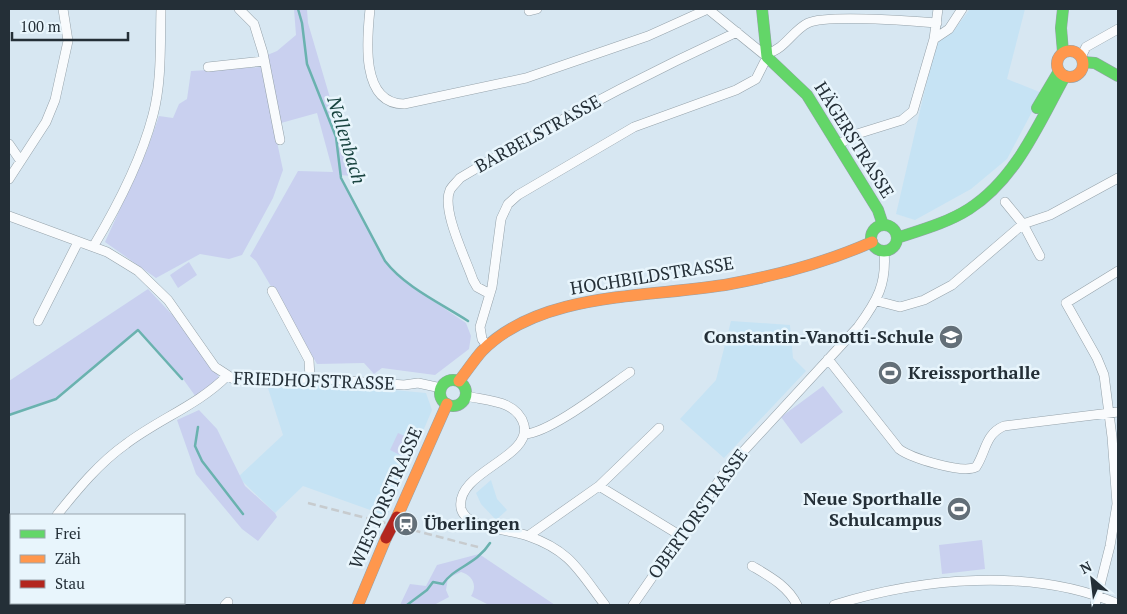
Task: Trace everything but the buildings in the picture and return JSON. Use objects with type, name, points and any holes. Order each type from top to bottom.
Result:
[{"type":"street","points":[[9,180],[46,122],[60,83],[68,41],[63,9]]},
{"type":"street","points":[[93,247],[122,194],[153,115],[158,76],[161,9]]},
{"type":"street","points":[[239,9],[254,24],[264,61],[280,140]]},
{"type":"street","points":[[370,9],[368,34],[371,75],[380,94],[394,104],[444,97],[526,78],[648,36],[708,9],[768,55]]},
{"type":"street","points":[[762,9],[768,55]]},
{"type":"street","points":[[839,144],[857,134],[908,116],[915,104],[934,39],[938,9]]},
{"type":"street","points":[[934,39],[949,30],[962,9]]},
{"type":"street","points":[[1063,9],[1061,28],[1075,56],[1095,63],[1118,76]]},
{"type":"street","points":[[1062,74],[1071,77],[1079,73],[1068,36],[1068,9]]},
{"type":"street","points":[[487,346],[482,339],[480,327],[490,294],[501,219],[508,204],[518,195],[634,127],[736,90],[756,79],[768,55],[809,23],[828,20],[937,23]]},
{"type":"street","points":[[1062,74],[1057,61],[1075,56],[1086,47],[1118,29]]},
{"type":"street","name":"BARBELSTRASSE","points":[[490,294],[477,287],[473,280],[450,214],[448,202],[450,189],[460,178],[578,110],[653,71],[737,32]]},
{"type":"street","name":"HÄGERSTRASSE","points":[[768,55],[807,95],[878,210],[883,225]]},
{"type":"street","points":[[208,67],[264,61]]},
{"type":"street","points":[[896,234],[938,218],[986,187],[1011,158],[1062,74]]},
{"type":"street","points":[[9,144],[20,160]]},
{"type":"street","points":[[877,301],[900,307],[924,300],[952,285],[1023,224],[1050,215],[1118,178]]},
{"type":"street","points":[[1005,202],[1023,224],[1040,256]]},
{"type":"street","points":[[9,216],[93,247],[125,262],[152,283],[184,321],[201,350],[215,367],[227,376]]},
{"type":"street","points":[[883,225],[896,234],[894,246],[884,251],[877,248],[872,242],[873,231],[883,225]]},
{"type":"street","points":[[38,321],[78,242]]},
{"type":"street","name":"HOCHBILDSTRASSE","points":[[459,381],[487,346],[509,330],[557,309],[596,300],[730,284],[827,258],[872,242]]},
{"type":"street","name":"OBERTORSTRASSE","points":[[633,605],[737,456],[858,327],[877,301],[883,282],[884,251]]},
{"type":"street","points":[[1095,605],[1110,546],[1117,504],[1114,413],[1104,375],[1097,358],[1066,303],[1118,271]]},
{"type":"street","points":[[272,291],[309,360],[310,378]]},
{"type":"street","points":[[828,359],[899,449],[906,454],[965,470],[976,467],[988,439],[1004,426],[1114,413]]},
{"type":"street","points":[[525,434],[534,434],[630,372]]},
{"type":"street","name":"FRIEDHOFSTRASSE","points":[[58,514],[91,475],[126,444],[210,393],[227,376],[236,380],[259,381],[310,378],[404,385],[418,383],[441,388]]},
{"type":"street","points":[[449,380],[459,381],[465,387],[466,396],[458,405],[447,404],[441,398],[441,388],[449,380]]},
{"type":"street","points":[[466,396],[507,405],[517,413],[523,423],[525,434],[519,446],[477,477],[461,498],[461,506],[465,516],[478,524],[528,536],[556,547],[567,556],[605,605]]},
{"type":"street","name":"WIESTORSTRASSE","points":[[358,605],[386,538],[447,404]]},
{"type":"street","points":[[528,536],[599,486],[659,428]]},
{"type":"street","points":[[599,486],[681,536]]},
{"type":"street","points":[[752,566],[778,582],[794,598],[797,605]]},
{"type":"street","points":[[834,605],[914,586],[972,580],[1056,586],[1096,595],[1118,604]]},
{"type":"shaded area","points":[[294,9],[307,9],[308,23],[353,176],[339,175],[385,261],[405,282],[466,323],[471,336],[469,349],[435,375],[382,368],[374,374],[364,363],[317,364],[256,261],[250,256],[298,171],[333,172],[317,113],[281,123],[265,56],[277,51],[296,35]]},
{"type":"shaded area","points":[[970,9],[1025,9],[1007,79],[1042,93],[1007,159],[971,189],[915,220],[896,214],[936,42],[951,34]]},
{"type":"shaded area","points":[[261,67],[283,170],[273,198],[242,255],[229,259],[200,254],[156,278],[105,242],[147,150],[159,116],[173,118],[179,104],[187,99],[191,71]]},
{"type":"shaded area","points":[[189,262],[197,275],[178,288],[170,275]]},
{"type":"shaded area","points":[[148,289],[179,322],[219,377],[209,389],[196,397],[183,379],[138,329],[55,398],[9,414],[9,381]]},
{"type":"shaded area","points":[[731,321],[790,325],[793,358],[806,371],[724,458],[680,419],[716,380]]},
{"type":"shaded area","points":[[319,383],[426,393],[432,410],[387,516],[303,486],[275,513],[238,477],[283,435],[267,385]]},
{"type":"shaded area","points":[[823,386],[843,412],[801,444],[781,417]]},
{"type":"shaded area","points":[[199,410],[217,429],[245,486],[277,517],[258,541],[242,529],[196,474],[177,420]]},
{"type":"shaded area","points":[[398,433],[416,441],[408,459],[390,450]]},
{"type":"shaded area","points":[[491,480],[497,499],[507,510],[496,520],[481,504],[476,493]]},
{"type":"shaded area","points":[[982,540],[985,569],[942,574],[939,545]]},
{"type":"shaded area","points":[[479,554],[555,605],[489,605],[471,596],[474,588],[473,581],[468,575],[461,572],[448,578],[446,590],[449,597],[434,605],[400,605],[410,584],[426,586],[437,565]]},
{"type":"waterway","name":"Nellenbach","points":[[298,9],[302,23],[307,64],[336,137],[341,178],[385,261],[402,279],[413,287],[468,321]]},
{"type":"waterway","points":[[9,415],[56,399],[138,330],[182,379]]},
{"type":"waterway","points":[[198,427],[195,446],[202,461],[243,514]]},
{"type":"waterway","name":"Nellenbach","points":[[407,605],[427,590],[433,582],[443,584],[448,578],[478,556],[490,543]]},
{"type":"railway","points":[[308,503],[478,547]]},
{"type":"traffic: fast","points":[[762,9],[767,57],[807,95],[878,210],[883,225]]},
{"type":"traffic: fast","points":[[1063,9],[1061,28],[1063,52]]},
{"type":"traffic: fast","points":[[1083,62],[1095,63],[1118,76]]},
{"type":"traffic: fast","points":[[1037,108],[1059,71]]},
{"type":"traffic: fast","points":[[897,238],[952,218],[986,197],[1025,149],[1065,76]]},
{"type":"traffic: fast","points":[[884,225],[893,229],[897,238],[893,247],[884,251],[875,247],[871,238],[875,229],[884,225]]},
{"type":"traffic: fast","points":[[453,380],[462,384],[466,393],[462,402],[453,406],[444,402],[440,393],[444,384],[453,380]]},
{"type":"traffic: slow","points":[[1070,51],[1079,55],[1083,64],[1079,73],[1070,77],[1061,73],[1057,64],[1061,55],[1070,51]]},
{"type":"traffic: slow","points":[[459,381],[482,351],[507,331],[535,317],[567,307],[600,300],[730,284],[767,276],[820,262],[872,242]]},
{"type":"traffic: slow","points":[[397,517],[447,404]]},
{"type":"traffic: slow","points":[[358,605],[386,538]]},
{"type":"traffic: jam","points":[[386,538],[397,517]]},
{"type":"place","name":"Constantin-Vanotti-Schule","points":[[951,337]]},
{"type":"place","name":"Kreissporthalle","points":[[890,373]]},
{"type":"place","name":"Neue Sporthalle Schulcampus","points":[[959,509]]},
{"type":"place","name":"Überlingen","points":[[406,524]]}]
